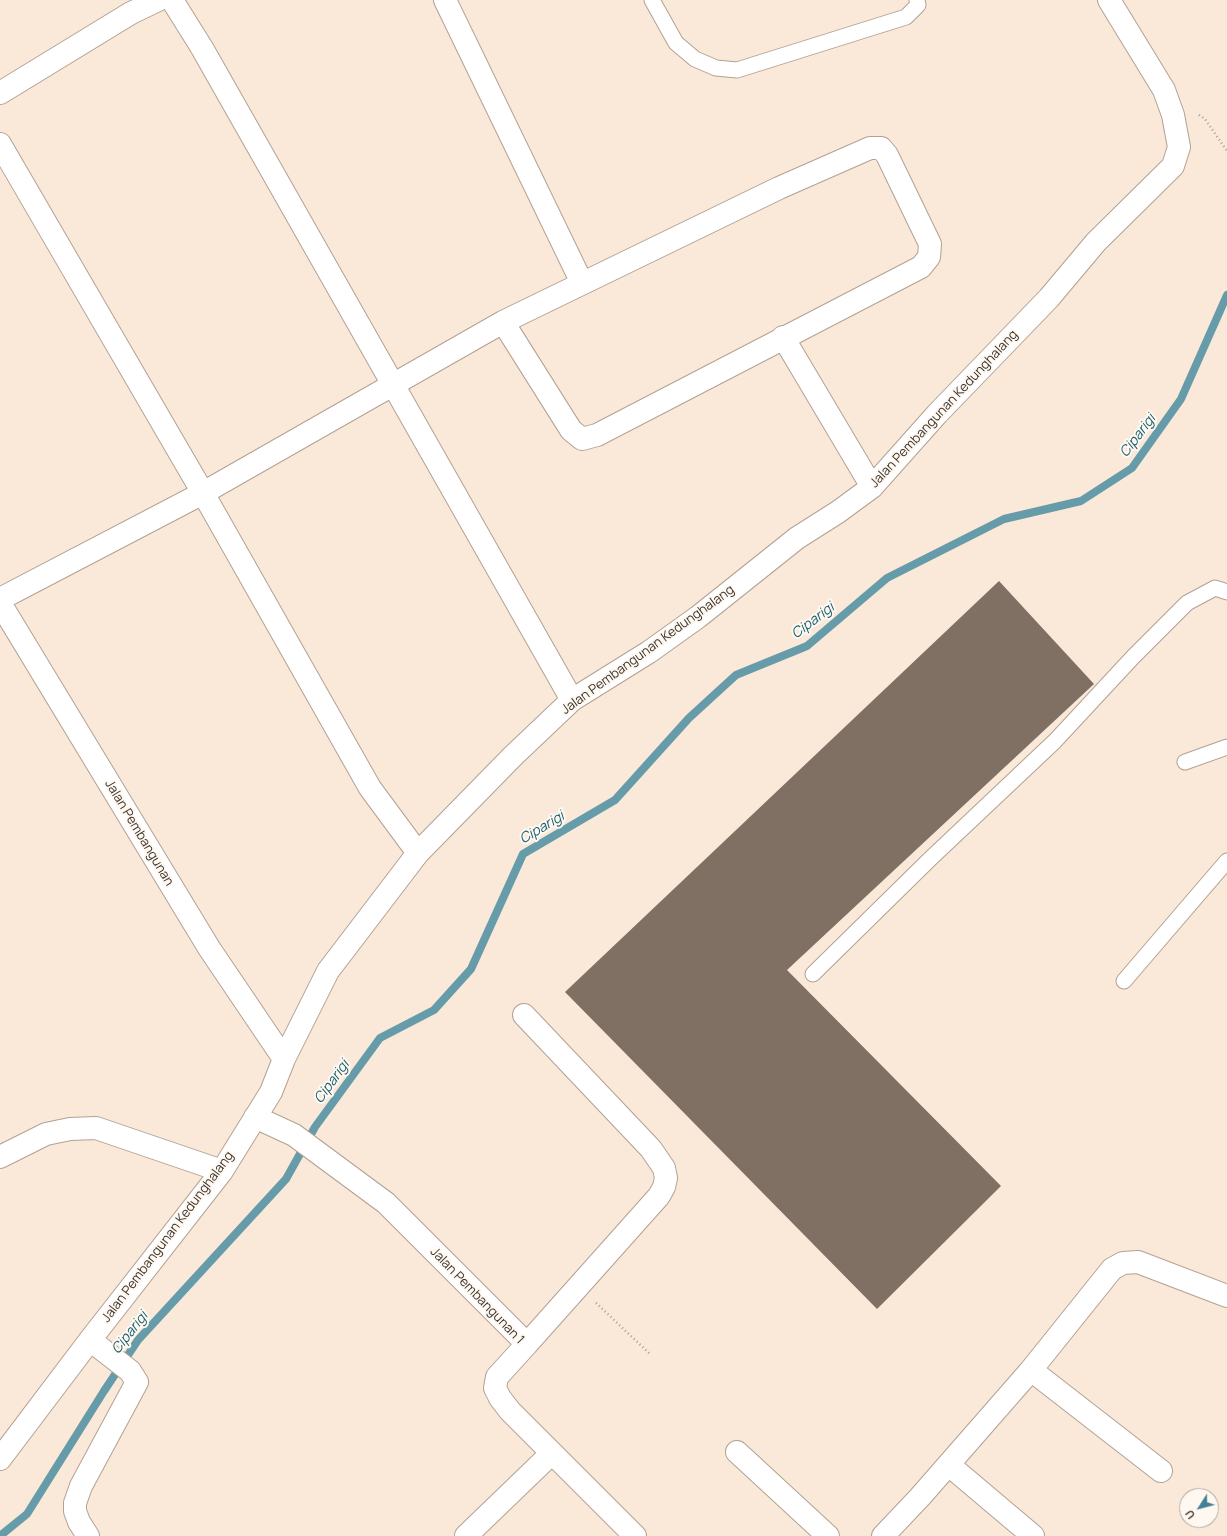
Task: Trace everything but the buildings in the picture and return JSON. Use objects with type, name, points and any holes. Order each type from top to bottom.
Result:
[{"type":"street","points":[[0,92],[131,13],[158,0]]},
{"type":"street","points":[[172,0],[202,48],[572,700]]},
{"type":"street","points":[[445,0],[582,283]]},
{"type":"street","name":"Jalan Pembangunan Kedunghalang","points":[[0,1459],[95,1344],[222,1171],[271,1092],[284,1059],[328,971],[418,853],[513,756],[572,700],[649,652],[698,617],[797,538],[838,512],[872,487],[937,414],[1048,298],[1096,242],[1173,166],[1179,147],[1173,115],[1164,90],[1109,0]]},
{"type":"street","points":[[0,144],[203,493],[370,788],[418,853]]},
{"type":"street","points":[[0,599],[203,493],[503,322],[779,188],[870,148],[881,148],[887,155],[930,244],[929,257],[921,267],[783,337],[597,435],[582,439],[571,430],[503,322]]},
{"type":"street","points":[[783,337],[872,487]]},
{"type":"street","name":"Jalan Pembangunan","points":[[0,603],[209,948],[284,1059]]},
{"type":"street","points":[[524,1015],[651,1149],[664,1168],[666,1178],[664,1187],[659,1196],[527,1344]]},
{"type":"street","name":"Jalan Pembangunan 1","points":[[256,1118],[294,1135],[386,1203],[527,1344],[497,1377],[495,1388],[510,1411],[635,1536]]},
{"type":"street","points":[[0,1157],[46,1134],[70,1129],[96,1128],[222,1171]]},
{"type":"street","points":[[883,1536],[949,1465],[1030,1370],[1112,1269],[1123,1263],[1138,1262],[1227,1296]]},
{"type":"street","points":[[88,1536],[79,1522],[75,1511],[75,1503],[80,1486],[137,1382],[130,1371],[95,1344]]},
{"type":"street","points":[[1030,1370],[1161,1471]]},
{"type":"street","points":[[737,1452],[828,1536]]},
{"type":"street","points":[[466,1536],[552,1453]]},
{"type":"street","points":[[949,1465],[1033,1536]]},
{"type":"lane","points":[[652,0],[676,43],[695,59],[716,68],[738,70],[906,16],[918,5],[917,0]]},
{"type":"lane","points":[[813,974],[930,859],[1056,741],[1133,657],[1187,603],[1215,588],[1227,592]]},
{"type":"lane","points":[[1185,762],[1227,747]]},
{"type":"lane","points":[[1124,981],[1227,861]]},
{"type":"path","points":[[578,1286],[650,1355]]},
{"type":"waterway","name":"Ciparigi","points":[[0,1536],[27,1514],[104,1391],[138,1340],[286,1179],[315,1127],[380,1038],[434,1010],[471,969],[523,854],[615,800],[689,718],[736,675],[807,646],[887,578],[1004,519],[1081,501],[1132,468],[1181,399],[1227,295]]}]
